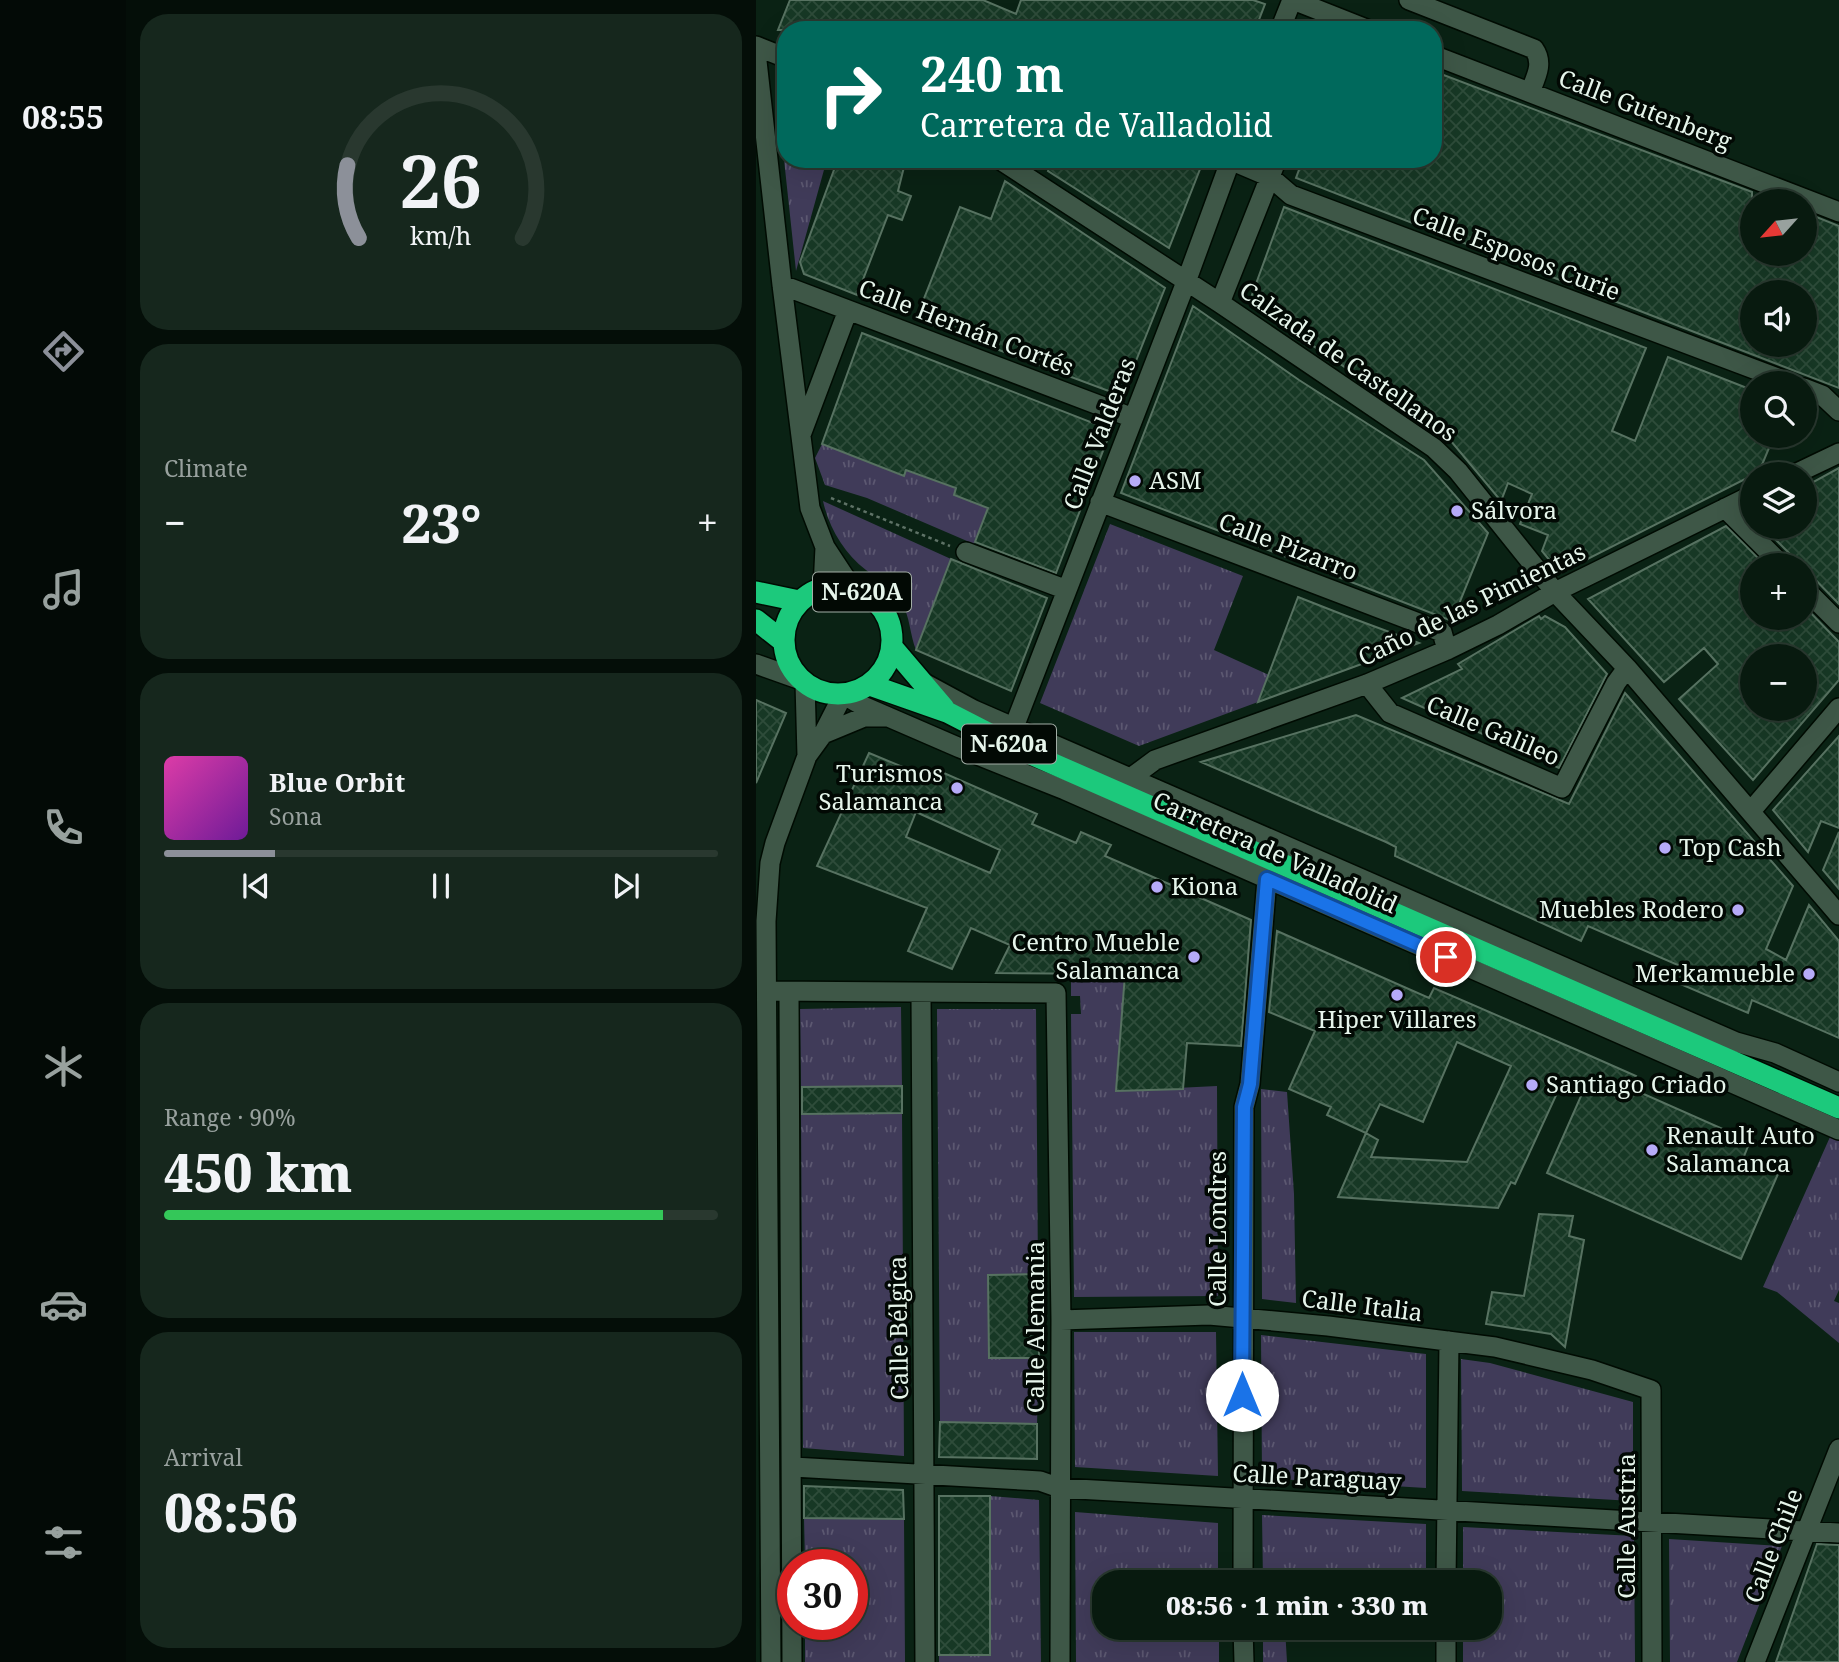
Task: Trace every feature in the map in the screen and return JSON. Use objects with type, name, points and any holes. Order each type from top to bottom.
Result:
[{"type":"highway","name":"N-620A","points":[[784,642],[786,622],[799,601],[823,588],[837,586],[867,594],[879,604],[888,617],[892,648]]},
{"type":"highway","name":"N-620A","points":[[756,592],[799,601]]},
{"type":"highway","points":[[756,620],[784,642],[789,662],[803,681],[822,691],[843,695],[870,685],[889,662],[892,648]]},
{"type":"highway","name":"Carretera de Valladolid","points":[[892,648],[947,712]]},
{"type":"highway","name":"Carretera de Valladolid","points":[[870,685],[947,712],[1017,748],[1839,1108]]},
{"type":"street","points":[[1284,21],[1292,0],[1345,21]]},
{"type":"street","points":[[1409,0],[1534,49],[1539,56],[1539,68],[1530,92]]},
{"type":"street","points":[[756,46],[777,54]]},
{"type":"street","points":[[756,52],[810,508],[825,547],[852,588]]},
{"type":"street","name":"Calle Gutenberg","points":[[1442,58],[1839,212]]},
{"type":"street","name":"Calzada de Castellanos","points":[[1013,168],[1220,303],[1434,448],[1458,471],[1555,592],[1627,668],[1839,915]]},
{"type":"street","name":"Calle Valderas","points":[[1014,727],[1186,282],[1227,168]]},
{"type":"street","points":[[1220,303],[1274,168]]},
{"type":"street","name":"Calle Esposos Curie","points":[[1274,168],[1292,195],[1759,371]]},
{"type":"street","name":"Calle Hernán Cortés","points":[[782,285],[1133,418]]},
{"type":"street","points":[[800,439],[848,310]]},
{"type":"street","points":[[1817,393],[1839,411]]},
{"type":"street","points":[[1817,464],[1839,453]]},
{"type":"street","name":"Caño de las Pimientas","points":[[1132,777],[1155,760],[1367,684],[1447,650],[1498,625],[1555,592],[1740,501]]},
{"type":"street","name":"Calle Pizarro","points":[[1100,502],[1442,632],[1447,650]]},
{"type":"street","points":[[1725,508],[1770,553]]},
{"type":"street","points":[[823,588],[825,547]]},
{"type":"street","points":[[966,552],[1067,590]]},
{"type":"street","points":[[1817,601],[1839,622]]},
{"type":"street","points":[[756,664],[803,681],[807,756]]},
{"type":"street","name":"Calle Galileo","points":[[1367,684],[1390,713],[1562,788],[1616,682],[1627,668]]},
{"type":"street","name":"Carretera de Valladolid","points":[[919,680],[962,705],[1736,1042],[1775,1053],[1839,1082]]},
{"type":"street","points":[[771,1662],[767,991],[761,920],[770,863],[791,795],[807,756],[823,734],[843,695]]},
{"type":"street","name":"Carretera de Valladolid","points":[[843,695],[1839,1130]]},
{"type":"street","points":[[1751,811],[1839,708]]},
{"type":"street","points":[[823,734],[864,717],[889,717]]},
{"type":"street","name":"Calle Londres","points":[[1243,1570],[1244,1107],[1250,1084],[1267,879]]},
{"type":"street","points":[[767,991],[921,993]]},
{"type":"street","points":[[789,993],[792,1662]]},
{"type":"street","name":"Calle Alemania","points":[[921,993],[1056,993],[1061,1320],[1060,1662]]},
{"type":"street","name":"Calle Bélgica","points":[[921,993],[925,1662]]},
{"type":"street","name":"Calle Italia","points":[[1061,1320],[1209,1315],[1448,1341],[1495,1347],[1592,1370],[1651,1390]]},
{"type":"street","points":[[1447,1570],[1448,1341]]},
{"type":"street","name":"Calle Austria","points":[[1651,1390],[1652,1662]]},
{"type":"street","name":"Calle Chile","points":[[1755,1662],[1839,1449]]},
{"type":"street","name":"Calle Paraguay","points":[[793,1467],[1040,1482],[1060,1488],[1839,1533]]},
{"type":"street","points":[[1244,1640],[1244,1662]]},
{"type":"street","points":[[1446,1640],[1446,1662]]},
{"type":"path","points":[[831,498],[966,552]]},
{"type":"green space","points":[[785,168],[825,168],[796,271]]},
{"type":"green space","points":[[822,444],[903,476],[906,470],[956,488],[954,495],[988,508],[974,544],[867,498],[825,485],[815,458]]},
{"type":"green space","points":[[823,501],[951,559],[916,650],[902,603],[844,548],[833,530]]},
{"type":"green space","points":[[1110,524],[1243,576],[1214,650],[1269,675],[1258,702],[1139,746],[1040,703]]},
{"type":"green space","points":[[1071,973],[1125,974],[1116,1091],[1217,1086],[1218,1296],[1074,1297],[1071,1014],[1081,1014],[1080,996],[1071,996]]},
{"type":"green space","points":[[901,1007],[902,1086],[801,1087],[800,1009]]},
{"type":"green space","points":[[937,1009],[1036,1009],[1038,1274],[989,1275],[1039,1358],[1037,1424],[940,1422]]},
{"type":"green space","points":[[1261,1089],[1287,1092],[1294,1194],[1296,1303],[1262,1299]]},
{"type":"green space","points":[[902,1113],[904,1456],[803,1448],[801,1114]]},
{"type":"green space","points":[[1830,1137],[1839,1141],[1839,1290],[1834,1301],[1839,1303],[1839,1343],[1777,1292],[1763,1287]]},
{"type":"green space","points":[[1074,1332],[1216,1332],[1218,1476],[1075,1467]]},
{"type":"green space","points":[[1261,1335],[1426,1354],[1426,1488],[1262,1478]]},
{"type":"green space","points":[[1461,1359],[1490,1363],[1633,1402],[1633,1501],[1462,1491]]},
{"type":"green space","points":[[990,1496],[1039,1500],[1041,1662],[939,1662],[939,1655],[990,1654]]},
{"type":"green space","points":[[1075,1512],[1218,1523],[1218,1570],[1092,1570],[1092,1640],[1219,1640],[1219,1662],[1076,1662]]},
{"type":"green space","points":[[1262,1515],[1426,1524],[1426,1570],[1263,1570]]},
{"type":"green space","points":[[804,1518],[904,1519],[905,1662],[805,1662],[805,1640],[868,1640],[868,1549],[805,1549]]},
{"type":"green space","points":[[1463,1527],[1634,1536],[1635,1662],[1463,1662],[1463,1640],[1502,1640],[1502,1570],[1463,1570]]},
{"type":"green space","points":[[1669,1539],[1782,1546],[1737,1662],[1670,1662]]},
{"type":"green space","points":[[1263,1640],[1286,1640],[1287,1662],[1263,1662]]},
{"type":"building","points":[[790,0],[983,0],[1016,14],[1021,0],[1253,0],[1265,4],[1258,21],[782,21]]},
{"type":"building","points":[[1442,74],[1744,189],[1740,189],[1740,266],[1817,266],[1817,217],[1839,226],[1839,388],[1817,379],[1817,371],[1795,371],[1759,357],[1817,357],[1817,280],[1740,280],[1740,350],[1296,178],[1300,168],[1442,168]]},
{"type":"building","points":[[835,168],[904,168],[898,191],[911,196],[902,220],[888,215],[857,295],[804,274],[800,262]]},
{"type":"building","points":[[1049,168],[1200,168],[1169,248],[1048,171]]},
{"type":"building","points":[[1005,181],[1165,288],[1122,396],[916,319],[960,207],[991,219]]},
{"type":"building","points":[[1284,207],[1646,348],[1612,431],[1635,441],[1668,357],[1740,385],[1740,448],[1769,448],[1763,462],[1740,462],[1740,482],[1560,573],[1542,551],[1548,535],[1520,524],[1532,494],[1508,483],[1501,501],[1446,435],[1249,303]]},
{"type":"building","points":[[1193,306],[1299,380],[1424,460],[1488,533],[1452,621],[1121,493]]},
{"type":"building","points":[[862,333],[1111,430],[1056,573],[975,542],[988,508],[954,495],[956,488],[906,470],[904,476],[822,444]]},
{"type":"building","points":[[1839,468],[1839,604],[1817,581],[1817,553],[1789,553],[1775,539],[1817,539],[1817,480]]},
{"type":"building","points":[[1726,526],[1753,553],[1740,553],[1740,630],[1817,630],[1817,619],[1839,642],[1839,680],[1817,706],[1817,644],[1740,644],[1740,721],[1804,721],[1753,780],[1679,699],[1718,664],[1704,648],[1664,682],[1588,599]]},
{"type":"building","points":[[951,559],[1047,598],[1011,691],[916,650]]},
{"type":"building","points":[[1298,597],[1349,617],[1419,643],[1258,702]]},
{"type":"building","points":[[1539,616],[1541,619],[1545,616],[1565,627],[1607,674],[1559,768],[1402,698],[1462,669],[1458,664]]},
{"type":"building","points":[[1625,693],[1793,886],[1766,949],[1786,960],[1809,905],[1839,941],[1839,1038],[1752,1000],[1748,1013],[1671,980],[1678,965],[1588,926],[1581,941],[1395,856],[1396,847],[1386,842],[1201,762],[1356,715],[1569,804]]},
{"type":"building","points":[[756,700],[786,713],[756,783]]},
{"type":"building","points":[[1839,736],[1839,828],[1821,821],[1808,852],[1773,810]]},
{"type":"building","points":[[869,753],[939,782],[944,773],[1037,814],[1032,824],[1076,843],[1081,832],[1111,845],[1105,856],[1251,920],[1241,1046],[1187,1043],[1183,1089],[1116,1091],[1125,974],[996,973],[1010,945],[971,928],[952,969],[908,951],[927,908],[817,866]],"holes":[[[916,812],[1000,850],[990,873],[906,837]]]},
{"type":"building","points":[[1839,832],[1839,889],[1823,870]]},
{"type":"building","points":[[1277,931],[1429,998],[1434,988],[1636,1076],[1630,1088],[1750,1141],[1743,1159],[1778,1174],[1741,1259],[1547,1173],[1585,1087],[1564,1078],[1515,1184],[1511,1182],[1498,1208],[1338,1197],[1366,1133],[1327,1115],[1331,1107],[1289,1089],[1315,1031],[1269,1012]],"holes":[[[1457,1042],[1511,1066],[1467,1162],[1371,1157],[1378,1140],[1366,1133],[1380,1104],[1423,1122]]]},
{"type":"building","points":[[902,1086],[902,1113],[802,1114],[802,1087]]},
{"type":"building","points":[[1539,1214],[1573,1216],[1569,1236],[1584,1240],[1565,1347],[1551,1334],[1486,1324],[1492,1292],[1524,1296]]},
{"type":"building","points":[[1038,1274],[1039,1358],[989,1358],[988,1275]]},
{"type":"building","points":[[940,1422],[1037,1424],[1037,1459],[939,1457]]},
{"type":"building","points":[[804,1486],[903,1490],[904,1519],[804,1518]]},
{"type":"building","points":[[939,1496],[990,1496],[990,1655],[939,1655]]},
{"type":"building","points":[[1817,1544],[1839,1545],[1839,1662],[1776,1662]]},
{"type":"place","name":"ASM","points":[[1135,481]]},
{"type":"place","name":"Sálvora","points":[[1457,511]]},
{"type":"place","name":"Turismos Salamanca","points":[[957,788]]},
{"type":"place","name":"Top Cash","points":[[1665,848]]},
{"type":"place","name":"Kiona","points":[[1157,887]]},
{"type":"place","name":"Muebles Rodero","points":[[1738,910]]},
{"type":"place","name":"Centro Mueble Salamanca","points":[[1194,957]]},
{"type":"place","name":"Merkamueble","points":[[1809,974]]},
{"type":"place","name":"Hiper Villares","points":[[1397,995]]},
{"type":"place","name":"Santiago Criado","points":[[1532,1085]]},
{"type":"place","name":"Renault Auto Salamanca","points":[[1652,1150]]},
{"type":"route","points":[[1242,1395],[1244,1107],[1250,1084],[1267,879],[1446,957]]}]
